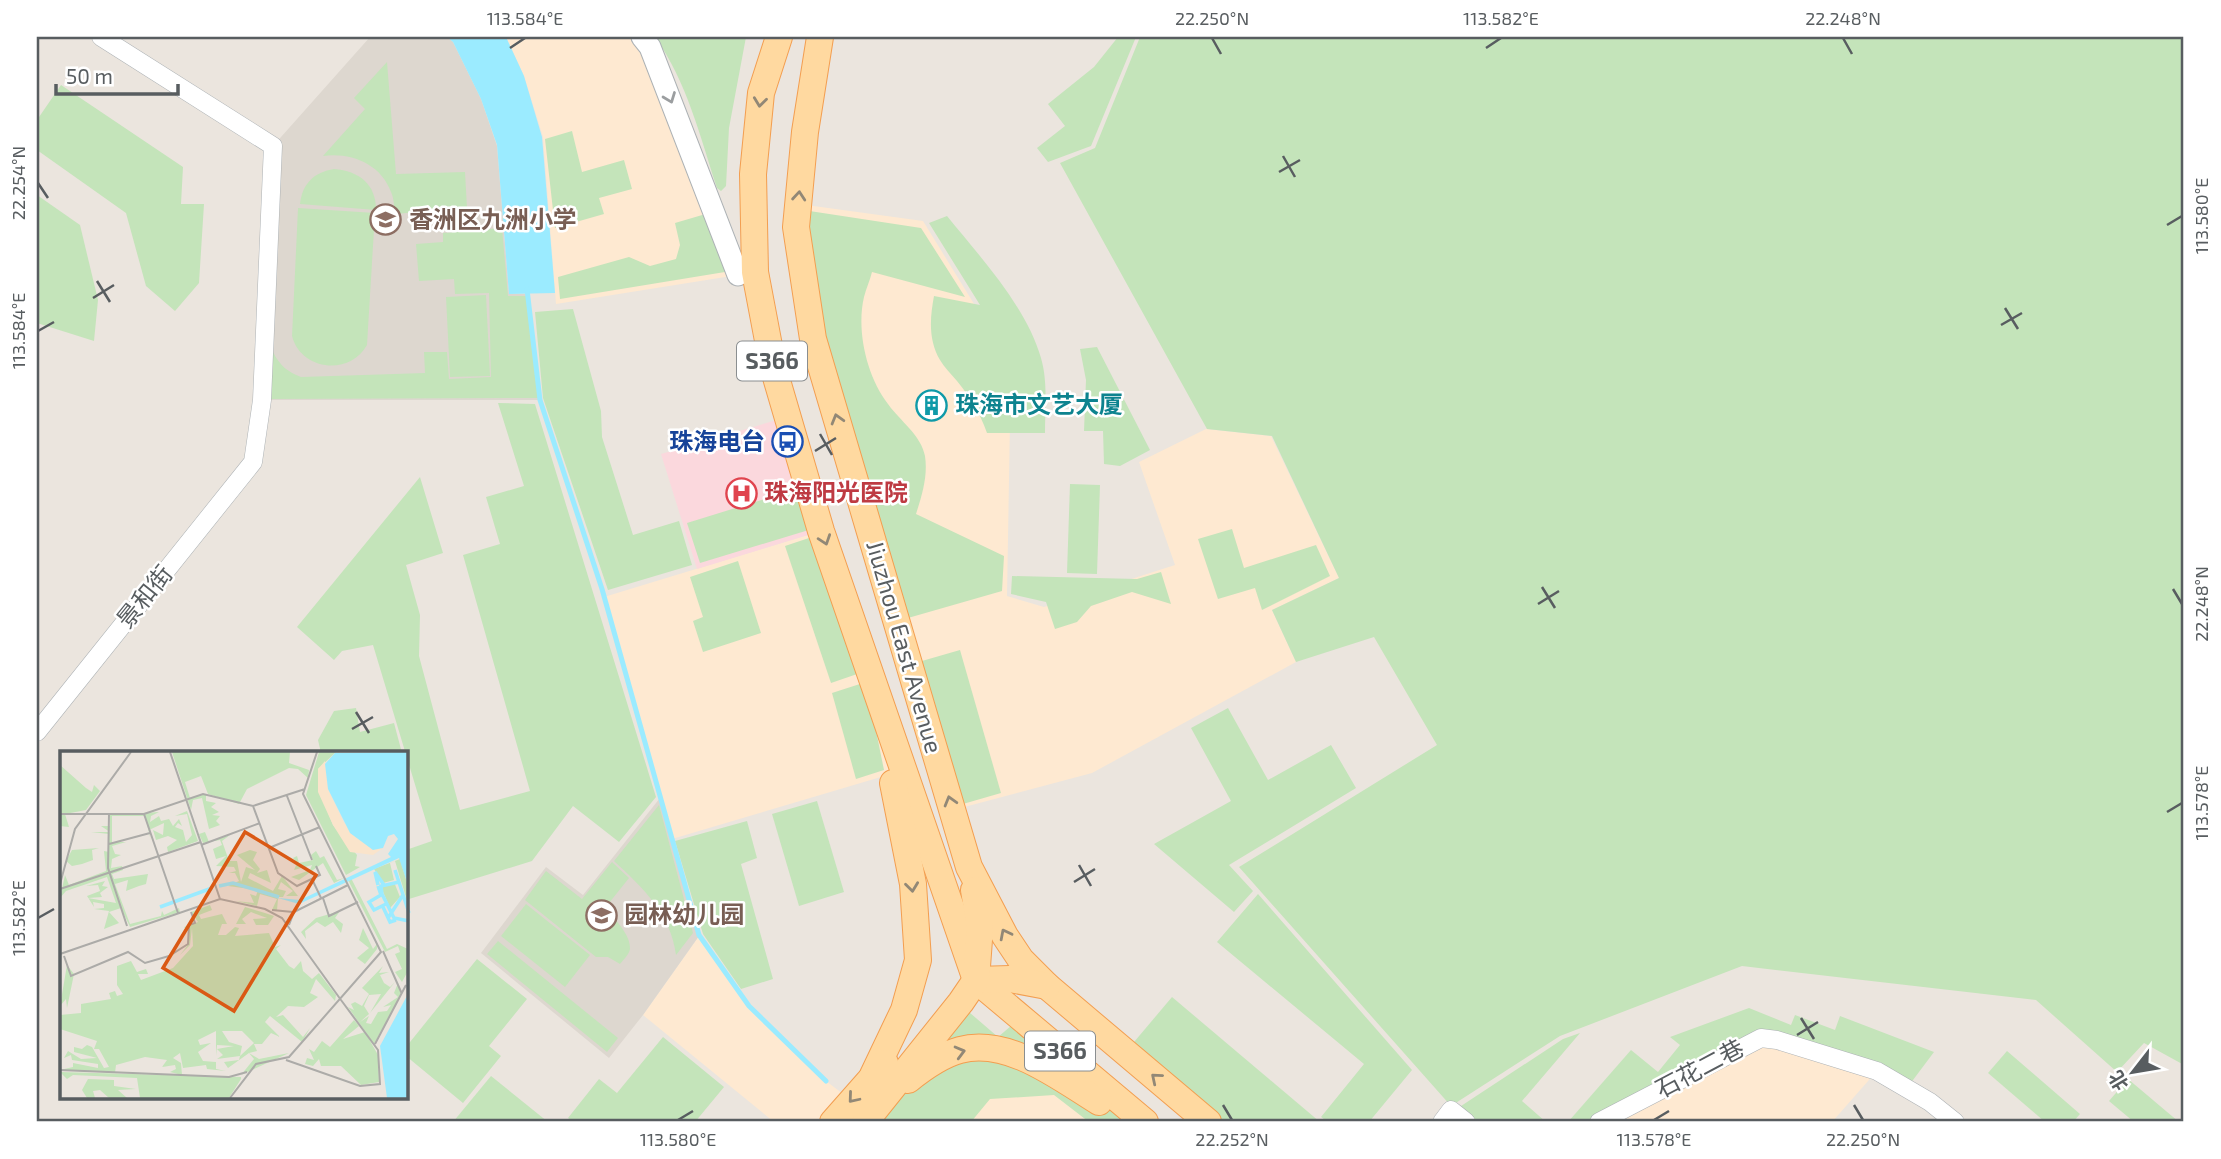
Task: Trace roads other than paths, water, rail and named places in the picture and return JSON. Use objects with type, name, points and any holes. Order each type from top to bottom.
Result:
[{"type":"main road","name":"Jiuzhou East Avenue","points":[[779,37],[761,93],[753,174],[755,272],[777,380],[821,531],[976,980],[1144,1122]]},
{"type":"main road","name":"Jiuzhou East Avenue","points":[[820,37],[805,132],[796,227],[813,339],[969,867],[1005,936],[1021,960],[1047,986],[1208,1122]]},
{"type":"main road","points":[[871,675],[913,884],[918,960],[904,1010],[873,1075]]},
{"type":"main road","points":[[865,1122],[976,980],[980,926],[969,867]]},
{"type":"main road","points":[[833,1122],[873,1075],[954,994],[976,980],[1010,979],[1047,986]]},
{"type":"main road","points":[[882,1101],[927,1065],[960,1049],[994,1047],[1017,1054],[1065,1080],[1130,1122]]},
{"type":"street","name":"景和街","points":[[37,732],[253,462],[262,400],[273,146],[101,37]]},
{"type":"street","points":[[642,37],[650,47],[738,275]]},
{"type":"street","name":"石花二巷","points":[[1599,1122],[1761,1038],[1777,1040],[1877,1072],[1930,1102],[1955,1122]]},
{"type":"street","points":[[1442,1122],[1451,1110],[1466,1122]]},
{"type":"water","points":[[447,37],[506,37],[524,76],[542,137],[555,293],[509,294],[497,145],[481,99],[453,42]]},
{"type":"waterway","points":[[527,289],[540,400],[602,589],[699,935],[749,1006],[826,1081]]},
{"type":"place","name":"香洲区九洲小学","points":[[386,220]]},
{"type":"place","name":"珠海市文艺大厦","points":[[932,405]]},
{"type":"place","name":"珠海电台","points":[[788,442]]},
{"type":"place","name":"珠海阳光医院","points":[[741,493]]},
{"type":"place","name":"园林幼儿园","points":[[601,915]]}]
